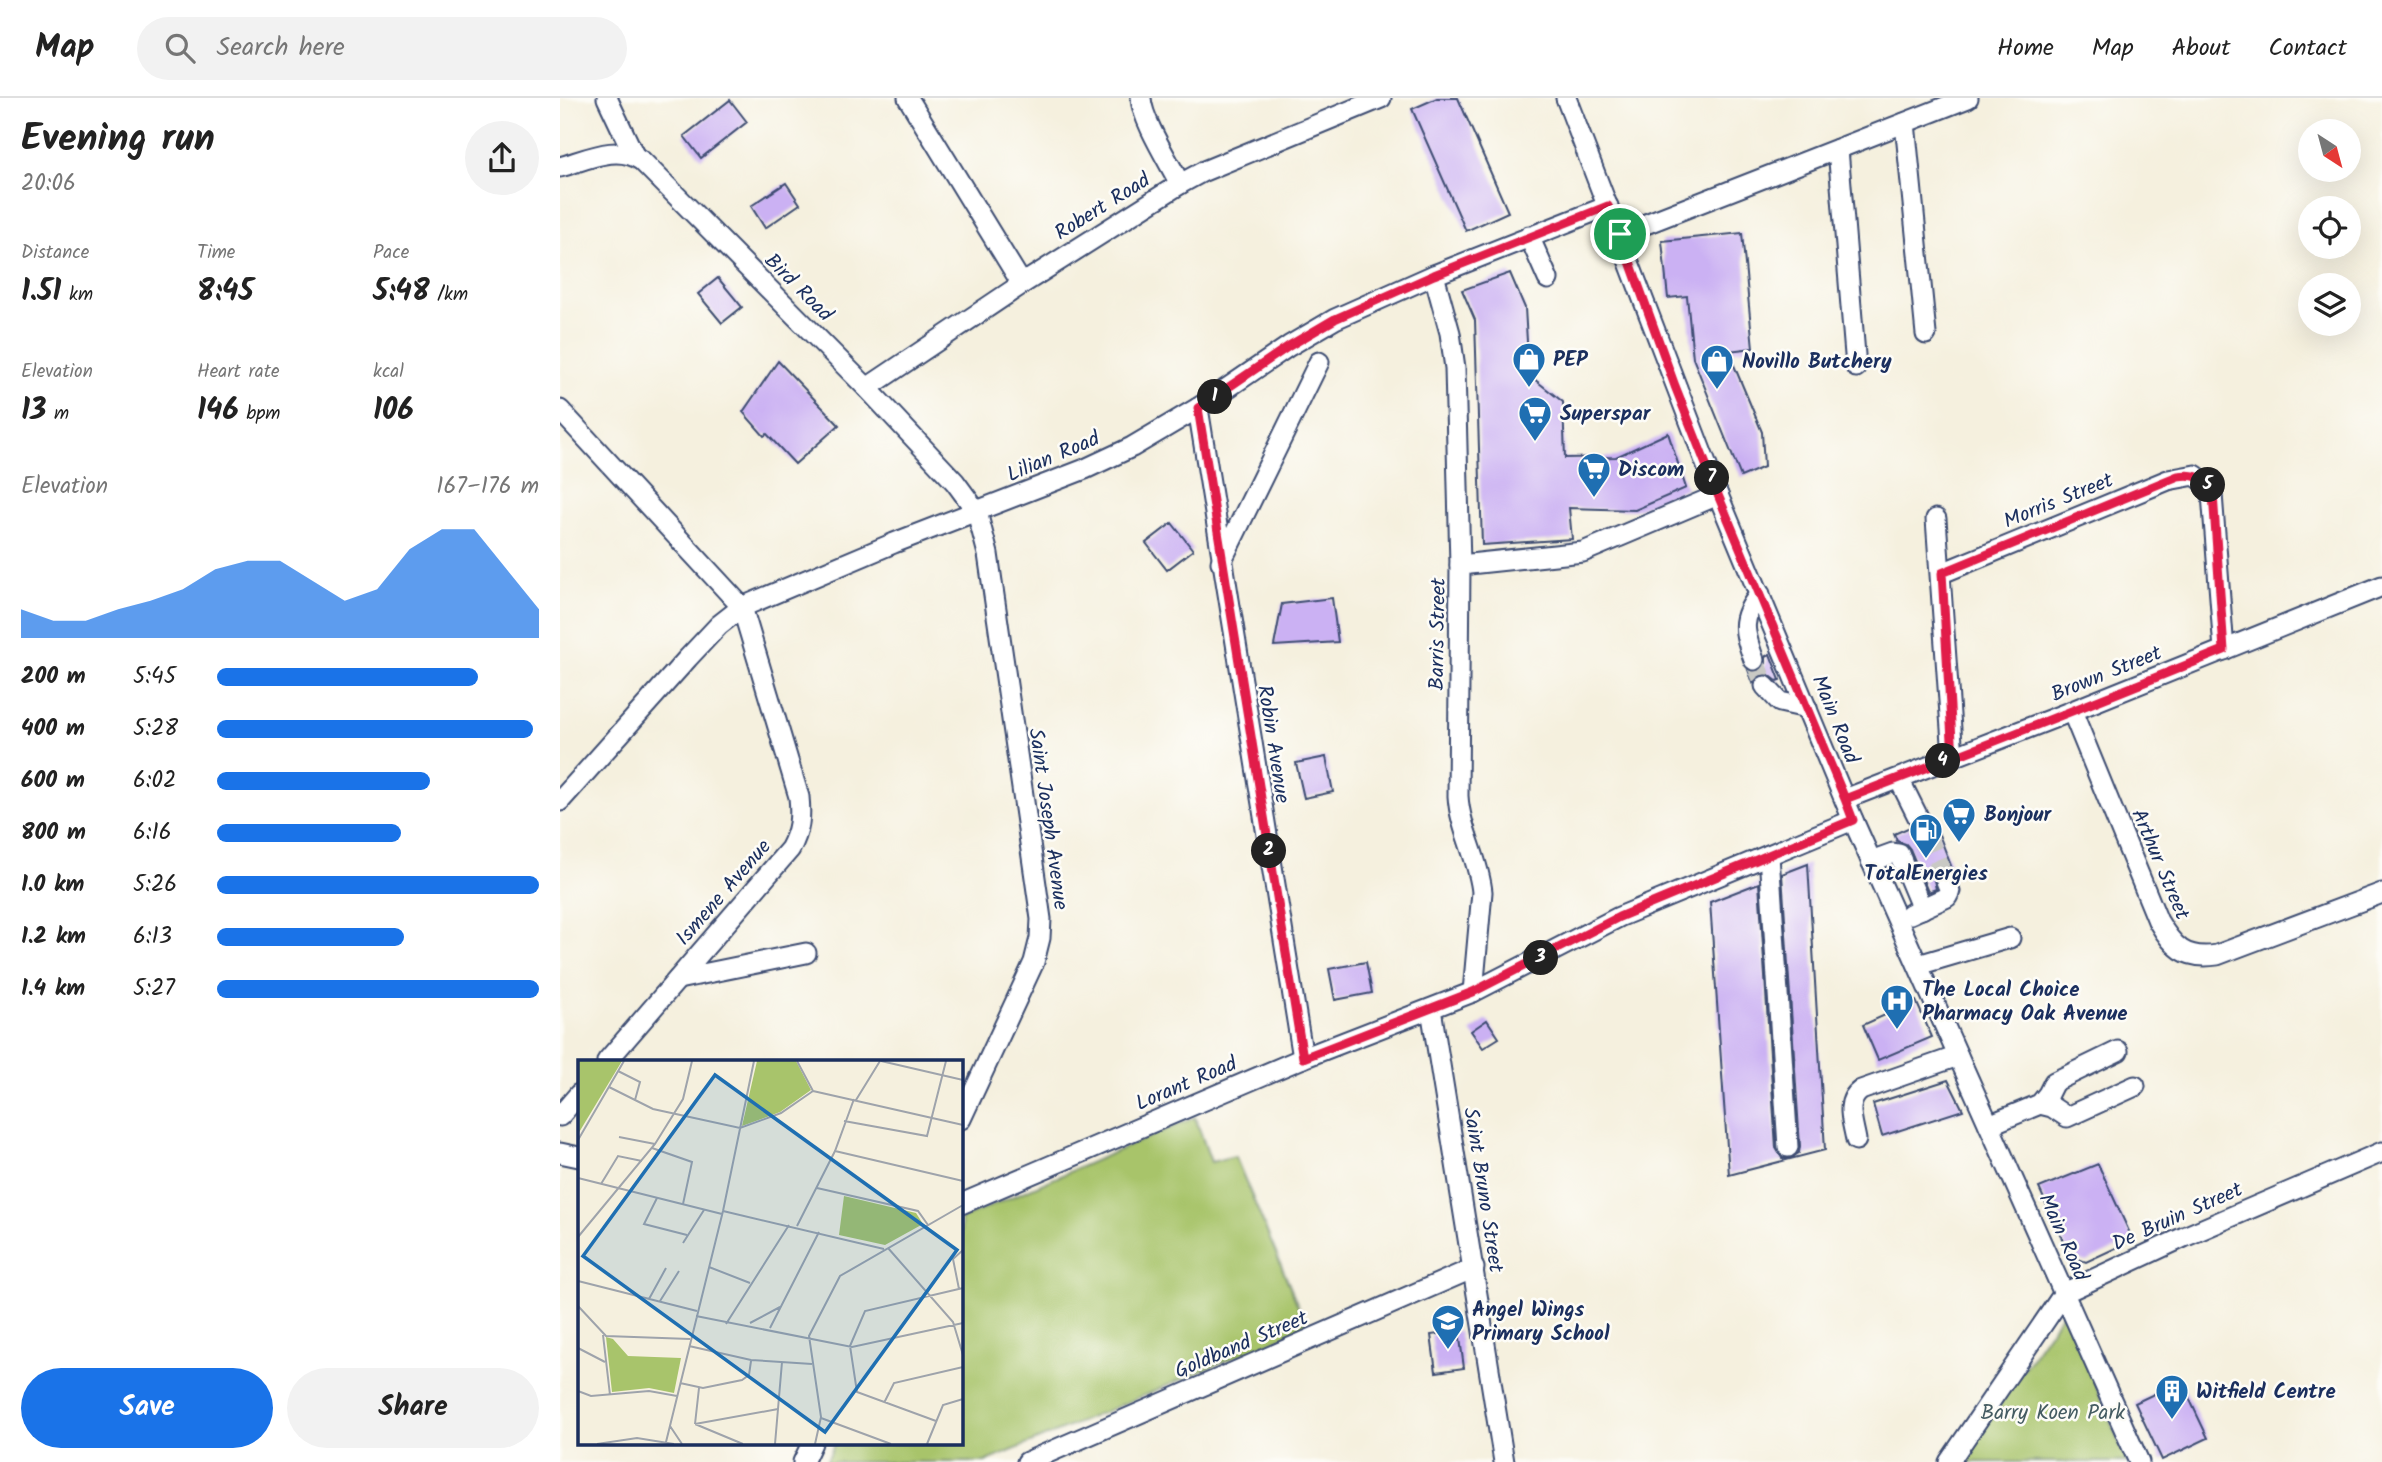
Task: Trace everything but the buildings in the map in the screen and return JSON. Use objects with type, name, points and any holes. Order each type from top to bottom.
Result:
[{"type":"street","points":[[607,98],[634,155]]},
{"type":"street","points":[[908,98],[1022,284]]},
{"type":"street","points":[[1140,98],[1145,114],[1180,184]]},
{"type":"street","name":"Robert Road","points":[[867,388],[1022,284],[1180,184],[1204,171],[1381,98]]},
{"type":"street","name":"Main Road","points":[[1566,98],[1718,495],[1853,820],[2140,1462]]},
{"type":"street","points":[[1620,234],[1968,98]]},
{"type":"street","points":[[1905,123],[1926,334]]},
{"type":"street","points":[[1838,149],[1856,366]]},
{"type":"street","points":[[560,167],[617,152],[634,155]]},
{"type":"street","name":"Bird Road","points":[[634,155],[867,388],[954,482],[977,512]]},
{"type":"street","name":"Lilian Road","points":[[560,802],[688,658],[719,625],[742,607],[1132,447],[1198,408],[1316,329],[1434,275],[1608,206]]},
{"type":"street","points":[[1529,236],[1548,279]]},
{"type":"street","name":"Barris Street","points":[[1434,275],[1450,333],[1454,359],[1460,565],[1458,808],[1481,879],[1482,892],[1473,992]]},
{"type":"street","points":[[1222,562],[1318,362]]},
{"type":"street","name":"Robin Avenue","points":[[1198,408],[1303,1058]]},
{"type":"street","points":[[560,410],[742,607]]},
{"type":"street","name":"Morris Street","points":[[1942,573],[2168,480],[2195,475],[2202,479],[2213,494],[2224,650]]},
{"type":"street","points":[[1460,565],[1583,552],[1718,495]]},
{"type":"street","name":"Saint Joseph Avenue","points":[[962,1117],[1034,962],[1041,919],[988,554],[977,512]]},
{"type":"street","points":[[1936,519],[1942,573],[1953,757]]},
{"type":"street","name":"Brown Street","points":[[1845,799],[2382,586]]},
{"type":"street","points":[[1754,660],[1744,623],[1746,612],[1760,594]]},
{"type":"street","name":"Ismene Avenue","points":[[608,1060],[790,849],[798,835],[801,817],[799,797],[742,607]]},
{"type":"street","points":[[1765,686],[1780,702],[1807,708]]},
{"type":"street","name":"Arthur Street","points":[[2071,711],[2158,921],[2179,950],[2204,957],[2217,955],[2382,893]]},
{"type":"street","points":[[1899,779],[1926,834]]},
{"type":"street","points":[[1431,1009],[1473,992],[1619,917],[1853,820]]},
{"type":"street","points":[[1871,861],[1893,853],[1899,854],[1922,909]]},
{"type":"street","points":[[1769,855],[1788,1147]]},
{"type":"street","points":[[1897,919],[1949,895],[1946,881]]},
{"type":"street","points":[[1918,965],[2010,938]]},
{"type":"street","points":[[678,979],[806,953]]},
{"type":"street","name":"Lorant Road","points":[[962,1204],[1303,1058],[1431,1009]]},
{"type":"street","name":"Saint Bruno Street","points":[[1431,1009],[1503,1462]]},
{"type":"street","points":[[1989,1125],[2040,1104],[2054,1082],[2118,1051]]},
{"type":"street","points":[[1856,1140],[1850,1105],[1855,1094],[1958,1056]]},
{"type":"street","points":[[2040,1104],[2052,1107],[2067,1117],[2135,1086]]},
{"type":"street","points":[[560,1116],[578,1095]]},
{"type":"street","name":"De Bruin Street","points":[[2064,1293],[2184,1237],[2382,1152]]},
{"type":"street","points":[[560,1153],[578,1157]]},
{"type":"street","name":"Goldband Street","points":[[1027,1462],[1474,1268]]},
{"type":"street","points":[[1949,1462],[2064,1293]]},
{"type":"street","points":[[803,1462],[812,1444]]},
{"type":"green space","points":[[1195,1117],[1211,1162],[1235,1156],[1307,1327],[985,1462],[826,1462],[835,1444],[962,1444],[962,1219]]},
{"type":"green space","name":"Barry Koen Park","points":[[2065,1309],[2127,1462],[1959,1462]]},
{"type":"tunnel","points":[[1754,660],[1765,686]]},
{"type":"tunnel","points":[[1926,833],[1946,881]]},
{"type":"place","name":"PEP","points":[[1529,389]]},
{"type":"place","name":"Novillo Butchery","points":[[1717,391]]},
{"type":"place","name":"Superspar","points":[[1535,443]]},
{"type":"place","name":"Discom","points":[[1594,499]]},
{"type":"place","name":"Bonjour","points":[[1959,844]]},
{"type":"place","name":"TotalEnergies","points":[[1926,860]]},
{"type":"place","name":"The Local Choice Pharmacy Oak Avenue","points":[[1897,1031]]},
{"type":"place","name":"Angel Wings Primary School","points":[[1448,1351]]},
{"type":"place","name":"Witfield Centre","points":[[2172,1421]]},
{"type":"route","points":[[1620,234],[1608,206],[1434,275],[1316,329],[1198,408],[1303,1058],[1473,992],[1619,917],[1853,820],[1845,799],[1899,779],[2224,650],[2213,494],[2208,485],[2195,475],[2178,476],[1942,573],[1953,757],[1845,799],[1718,495],[1620,234]]}]
